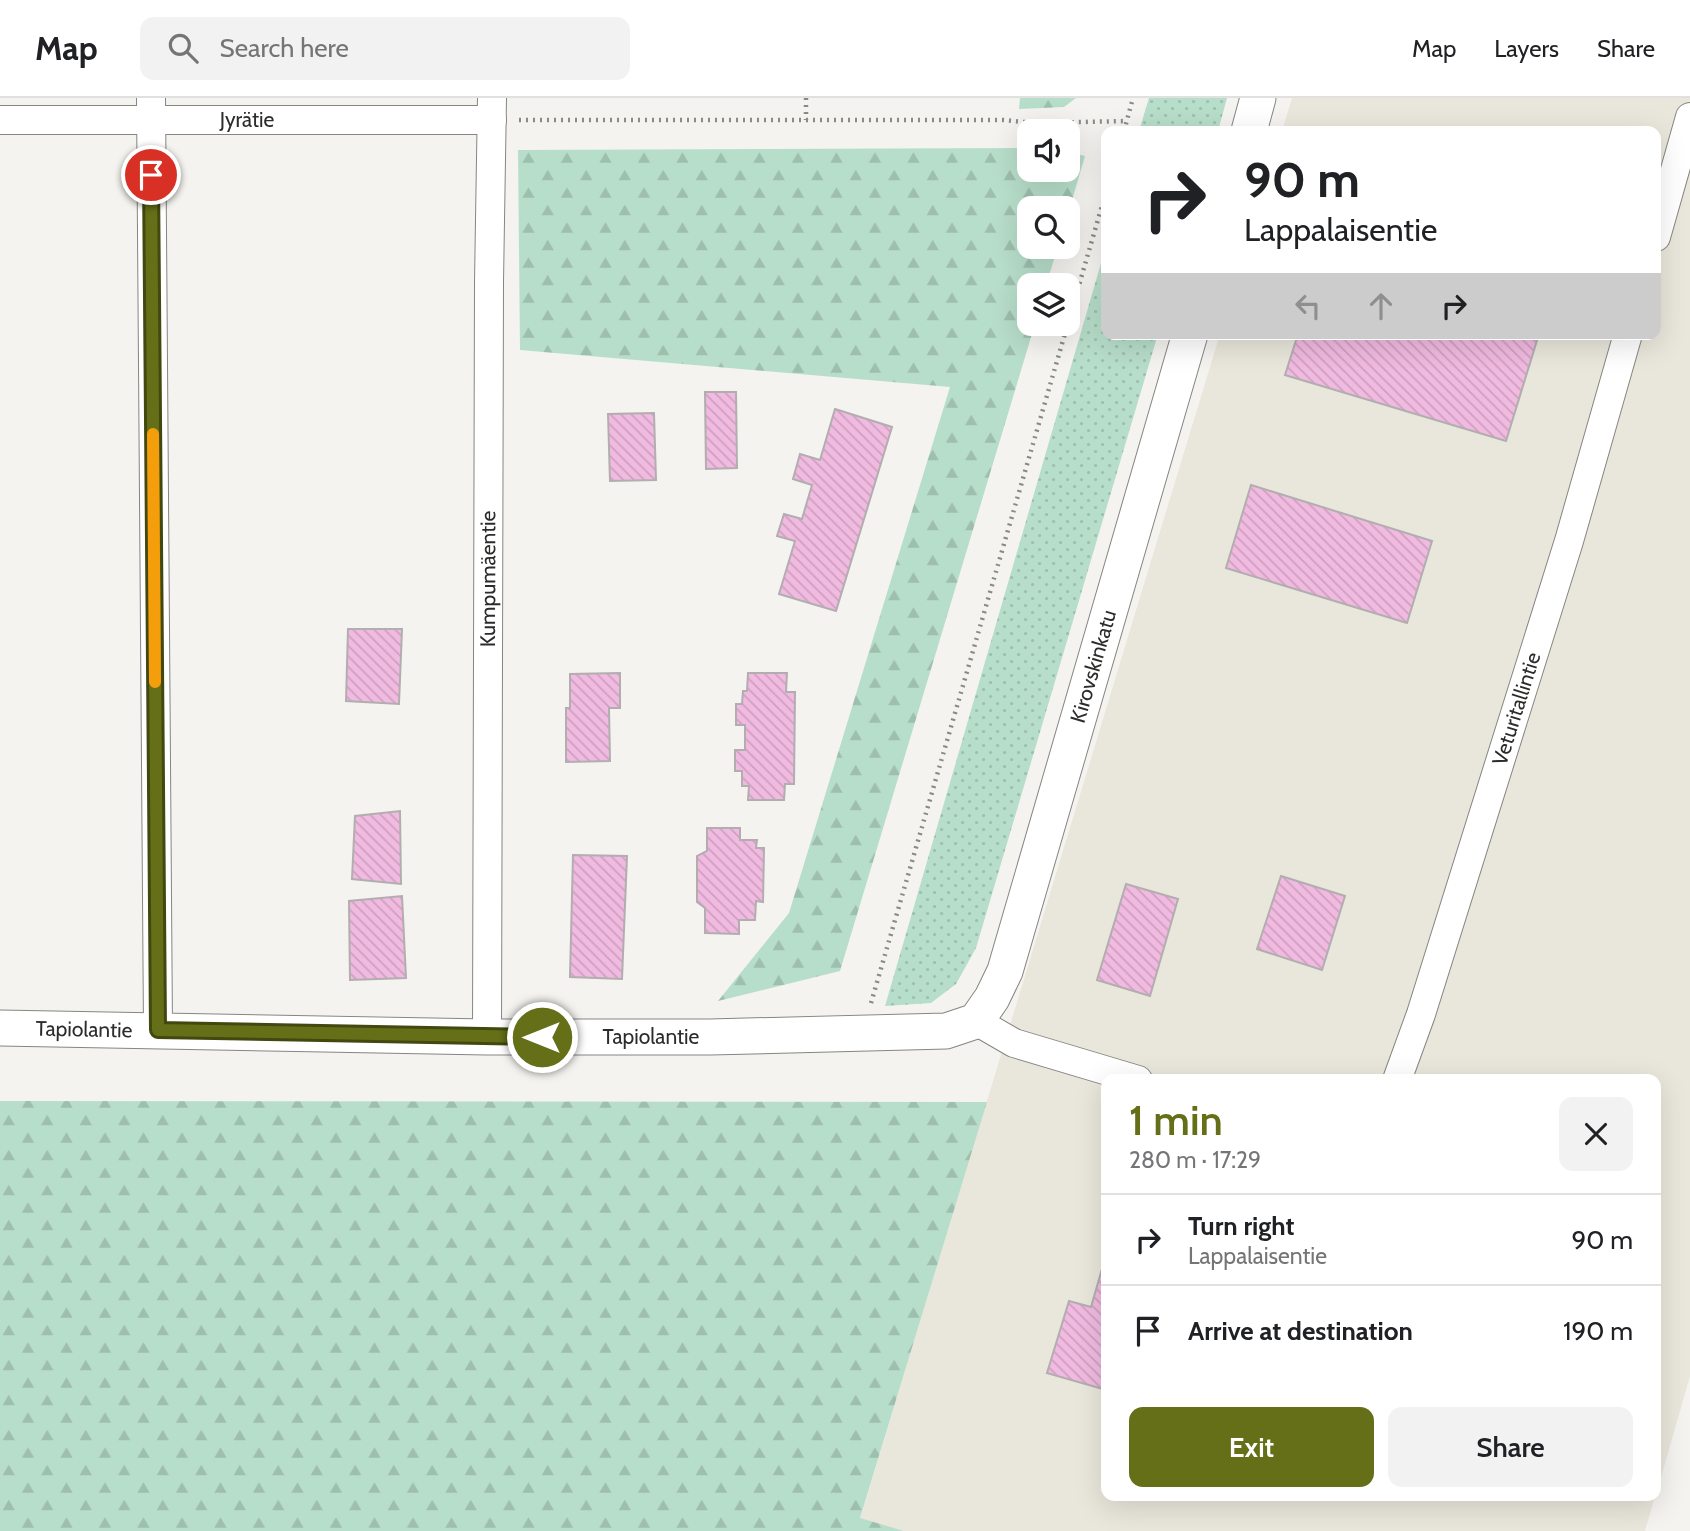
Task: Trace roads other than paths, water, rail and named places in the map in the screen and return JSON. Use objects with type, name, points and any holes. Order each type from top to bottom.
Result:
[{"type":"street","points":[[1250,126],[1258,98]]},
{"type":"street","points":[[151,109],[158,1030]]},
{"type":"street","name":"Jyrätie","points":[[0,120],[151,109],[492,109]]},
{"type":"street","name":"Kumpumäentie","points":[[487,1037],[492,109]]},
{"type":"street","points":[[1661,219],[1690,117]]},
{"type":"street","name":"Kirovskinkatu","points":[[984,1009],[1005,971],[1188,340]]},
{"type":"street","name":"Veturitallintie","points":[[1400,1074],[1569,541],[1626,340]]},
{"type":"street","points":[[984,1009],[1014,1044],[1117,1074]]},
{"type":"street","name":"Tapiolantie","points":[[0,1028],[487,1037],[710,1037],[946,1031],[984,1009]]}]
